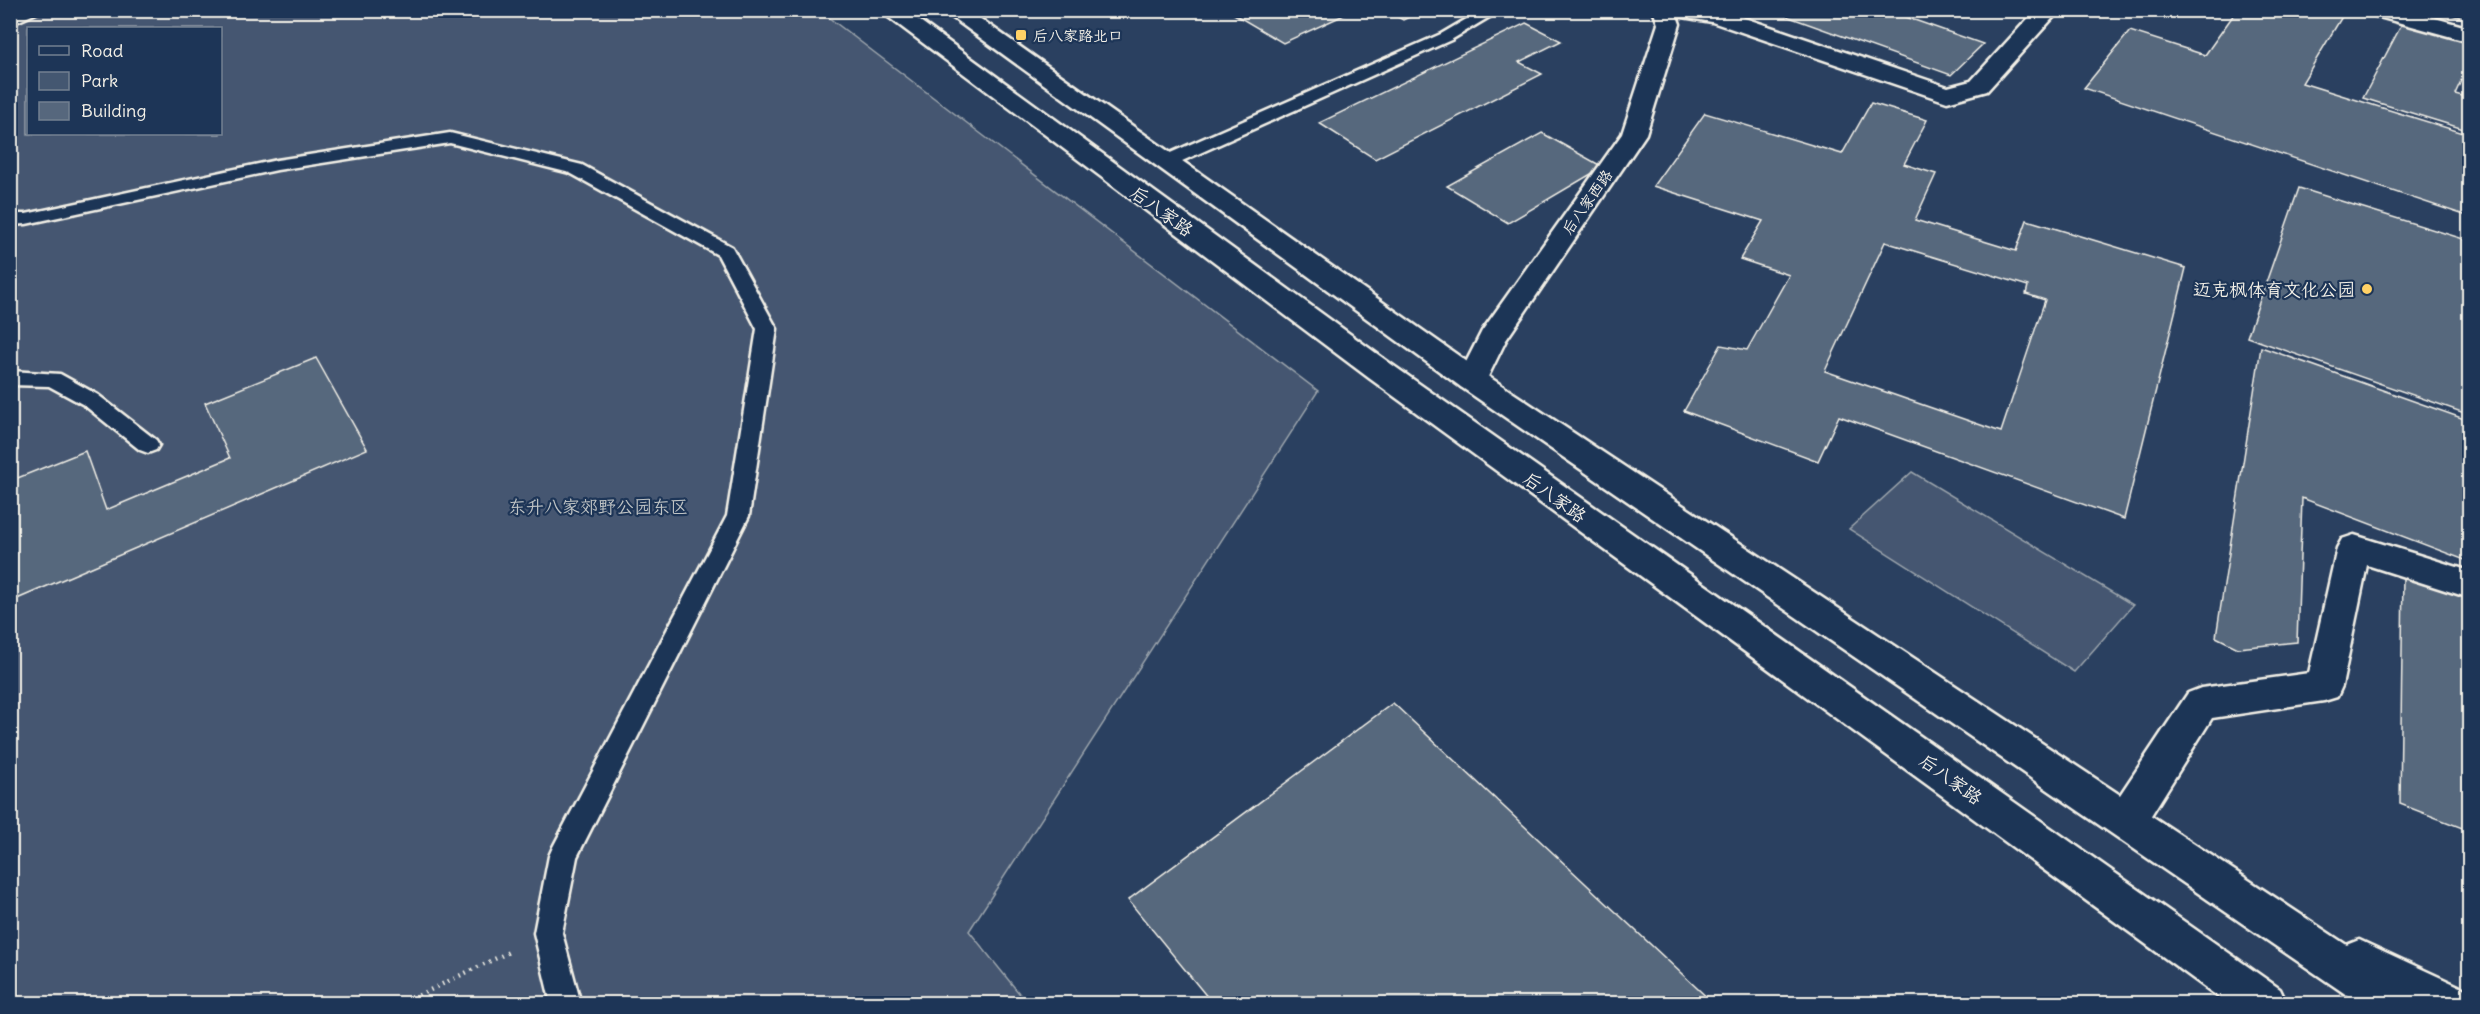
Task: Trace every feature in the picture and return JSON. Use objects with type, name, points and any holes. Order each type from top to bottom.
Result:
[{"type":"main road","name":"后八家路","points":[[890,10],[1389,378],[2265,1004]]},
{"type":"main road","points":[[953,10],[1472,380],[2398,1004]]},
{"type":"main road","name":"后八家西路","points":[[1472,380],[1492,338],[1634,134],[1669,24],[1664,10]]},
{"type":"main road","points":[[1680,10],[1716,16],[1947,94],[1979,86],[2049,10]]},
{"type":"main road","points":[[2380,10],[2469,35]]},
{"type":"main road","points":[[2126,820],[2201,704],[2324,686],[2354,548],[2469,585]]},
{"type":"main road","points":[[2283,926],[2450,1004]]},
{"type":"main road","name":"后八家路","points":[[2226,975],[2257,1004]]},
{"type":"lane","points":[[10,21],[36,10]]},
{"type":"lane","points":[[1165,162],[1446,37],[1494,10]]},
{"type":"lane","points":[[10,220],[26,219],[277,165],[450,138],[576,169],[725,251],[766,329],[738,516],[563,856],[548,933],[566,1004]]},
{"type":"lane","points":[[10,378],[54,379],[91,400],[148,445]]},
{"type":"path","points":[[400,1004],[548,933]]},
{"type":"green space","name":"东升八家郊野公园东区","points":[[10,11],[820,11],[1318,391],[969,931],[1027,1003],[11,1003]]},
{"type":"green space","points":[[1912,472],[2133,605],[2074,672],[1849,529]]},
{"type":"building","points":[[1227,10],[1355,10],[1283,43]]},
{"type":"building","points":[[1385,10],[1424,10],[1403,20]]},
{"type":"building","points":[[1793,10],[1886,10],[1983,44],[1951,75],[1786,16]]},
{"type":"building","points":[[2237,10],[2346,10],[2302,83],[2470,135],[2470,217],[2084,88],[2130,31],[2205,55]]},
{"type":"building","points":[[2434,10],[2470,10],[2470,20]]},
{"type":"building","points":[[2403,22],[2470,40],[2470,61],[2455,94],[2470,98],[2470,131],[2363,98]]},
{"type":"building","points":[[1526,23],[1561,41],[1519,62],[1542,74],[1375,159],[1319,123]]},
{"type":"building","points":[[1871,103],[1927,120],[1904,164],[1936,174],[1915,220],[2016,251],[2027,220],[2186,268],[2124,519],[1839,416],[1818,461],[1684,411],[1721,345],[1747,350],[1789,275],[1740,259],[1763,221],[1653,186],[1705,113],[1842,154]],"holes":[[[1885,242],[2028,286],[2026,294],[2045,300],[2001,432],[1825,371]]]},
{"type":"building","points":[[1542,133],[1603,167],[1508,223],[1447,186]]},
{"type":"building","name":"迈克枫体育文化公园","points":[[2299,188],[2470,241],[2470,415],[2247,337]]},
{"type":"building","points":[[2261,347],[2470,421],[2470,562],[2302,498],[2297,642],[2238,648],[2216,637]]},
{"type":"building","points":[[316,358],[367,449],[10,602],[10,481],[85,451],[106,510],[230,458],[205,403]]},
{"type":"building","points":[[2403,574],[2470,597],[2470,831],[2400,804]]},
{"type":"building","points":[[1393,703],[1714,1004],[1213,1004],[1128,900]]},
{"type":"place","name":"后八家路北口","points":[[1021,35]]},
{"type":"place","name":"迈克枫体育文化公园","points":[[2367,289]]}]
